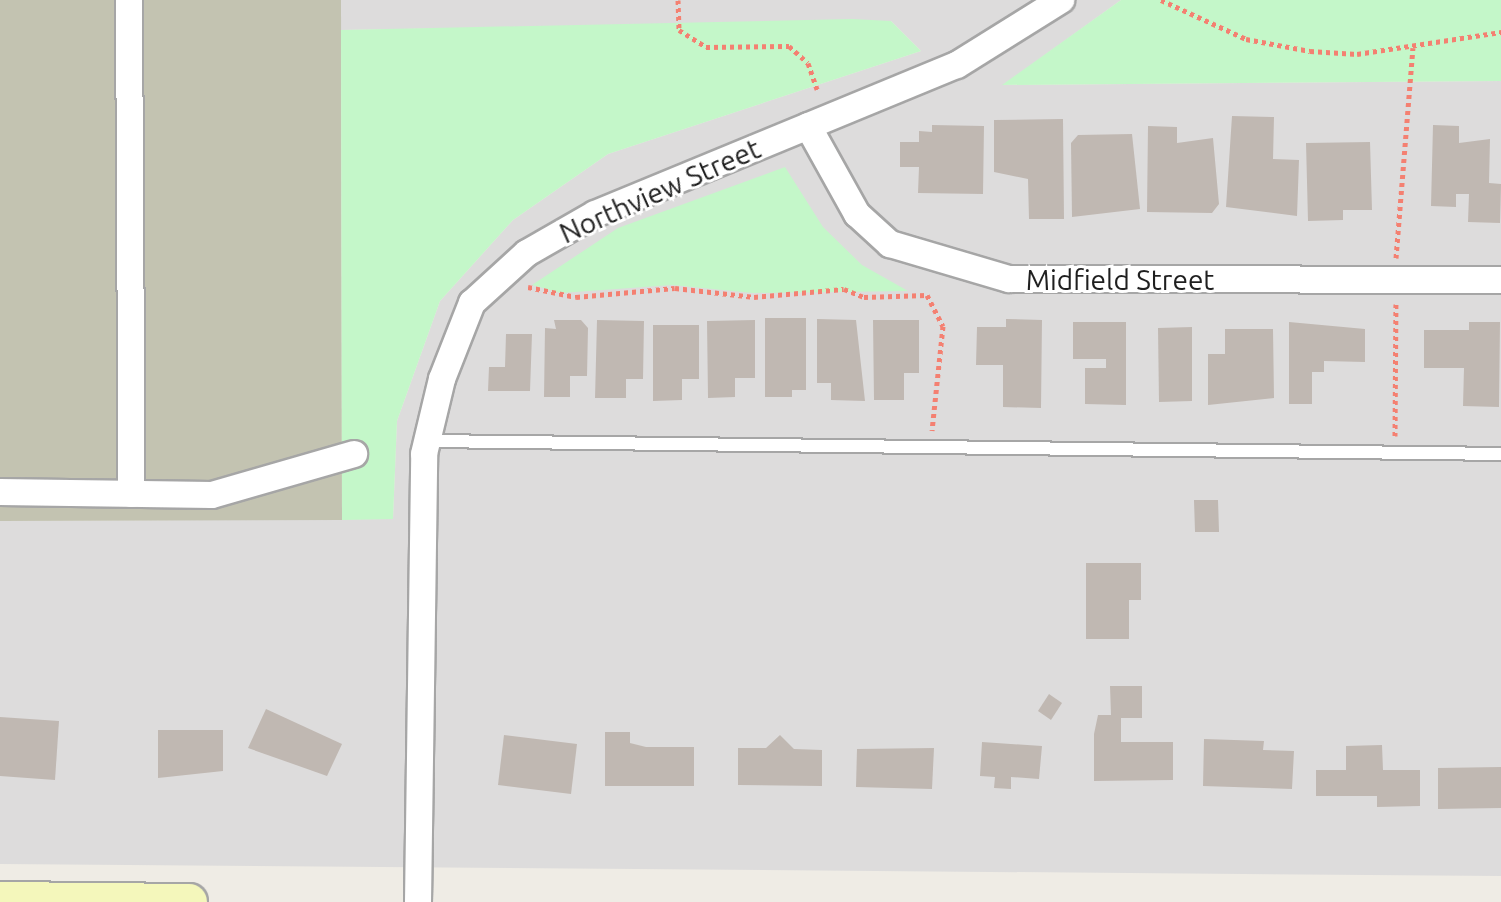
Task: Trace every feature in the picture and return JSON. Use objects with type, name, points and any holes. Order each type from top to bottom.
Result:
[{"type":"main road","points":[[0,900],[189,902]]},
{"type":"street","points":[[129,0],[132,494]]},
{"type":"street","name":"Northview Street","points":[[418,902],[427,441],[472,303],[527,253],[595,214],[957,65],[1055,2]]},
{"type":"street","name":"Midfield Street","points":[[808,126],[857,214],[890,244],[931,261],[1009,279],[1501,280]]},
{"type":"street","points":[[0,492],[212,495],[354,454]]},
{"type":"lane","points":[[427,441],[1501,454]]},
{"type":"path","points":[[678,0],[679,30],[706,47],[789,46],[808,63],[817,89]]},
{"type":"path","points":[[1161,0],[1246,39],[1310,51],[1413,48],[1501,32]]},
{"type":"path","points":[[1395,436],[1396,280],[1413,48]]},
{"type":"path","points":[[528,287],[576,297],[675,288],[754,297],[844,289],[864,297],[927,295],[943,326],[932,447]]},
{"type":"shaded area","points":[[0,0],[341,0],[342,520],[0,521]]},
{"type":"shaded area","points":[[341,0],[1121,0],[1003,85],[1501,81],[1501,876],[0,864],[0,521],[393,519],[397,421],[440,301],[513,220],[608,154],[921,51],[891,21],[341,30]]},
{"type":"green space","points":[[1121,0],[1501,0],[1501,81],[1002,85]]},
{"type":"green space","points":[[852,19],[891,21],[921,51],[608,154],[513,220],[440,301],[397,421],[393,519],[342,520],[341,30]]},
{"type":"green space","points":[[785,167],[823,227],[862,265],[908,291],[753,293],[672,285],[561,293],[532,285],[618,228]]},
{"type":"building","points":[[1232,116],[1274,117],[1273,159],[1299,160],[1297,216],[1226,207]]},
{"type":"building","points":[[1063,119],[1064,219],[1029,219],[1028,179],[994,172],[994,120]]},
{"type":"building","points":[[932,125],[984,126],[983,194],[918,193],[919,167],[900,167],[900,142],[919,142],[919,131],[932,132]]},
{"type":"building","points":[[1433,125],[1459,126],[1459,143],[1490,139],[1489,183],[1501,184],[1500,223],[1468,222],[1469,194],[1456,194],[1456,207],[1431,206]]},
{"type":"building","points":[[1148,126],[1177,127],[1177,143],[1213,138],[1219,204],[1212,213],[1147,212]]},
{"type":"building","points":[[1132,134],[1140,209],[1072,217],[1071,143],[1078,135]]},
{"type":"building","points":[[1370,142],[1372,210],[1343,210],[1343,220],[1308,221],[1306,143]]},
{"type":"building","points":[[765,318],[806,318],[806,390],[792,390],[792,397],[765,397]]},
{"type":"building","points":[[817,319],[856,320],[865,401],[831,400],[831,383],[817,383]]},
{"type":"building","points":[[1006,319],[1042,320],[1041,408],[1003,407],[1003,365],[976,365],[977,327],[1006,327]]},
{"type":"building","points":[[554,320],[581,320],[588,328],[587,376],[570,376],[570,397],[544,397],[545,328],[556,329]]},
{"type":"building","points":[[597,320],[644,321],[643,379],[626,379],[626,398],[595,398]]},
{"type":"building","points":[[755,320],[755,378],[735,378],[735,397],[708,398],[707,321]]},
{"type":"building","points":[[873,320],[919,320],[919,373],[904,373],[904,400],[874,400]]},
{"type":"building","points":[[1073,322],[1126,322],[1126,405],[1085,404],[1085,368],[1106,368],[1106,359],[1073,359]]},
{"type":"building","points":[[1289,322],[1365,329],[1365,362],[1324,361],[1324,372],[1312,372],[1312,404],[1289,404]]},
{"type":"building","points":[[1469,322],[1500,322],[1499,407],[1463,406],[1464,368],[1424,368],[1424,330],[1469,330]]},
{"type":"building","points":[[653,325],[699,325],[699,379],[682,379],[682,400],[653,401]]},
{"type":"building","points":[[1192,327],[1192,401],[1159,402],[1158,328]]},
{"type":"building","points":[[1225,329],[1273,329],[1274,398],[1208,405],[1208,354],[1225,354]]},
{"type":"building","points":[[506,334],[532,334],[530,391],[488,391],[489,367],[505,367]]},
{"type":"building","points":[[1194,500],[1218,500],[1219,532],[1195,532]]},
{"type":"building","points":[[1086,563],[1141,563],[1141,600],[1129,600],[1129,639],[1086,639]]},
{"type":"building","points":[[1110,686],[1142,686],[1142,718],[1121,718],[1121,742],[1173,742],[1173,780],[1094,781],[1094,734],[1098,715],[1111,715]]},
{"type":"building","points":[[1049,694],[1062,703],[1051,720],[1038,711]]},
{"type":"building","points":[[266,709],[342,744],[327,776],[248,748]]},
{"type":"building","points":[[0,717],[59,721],[55,780],[0,776]]},
{"type":"building","points":[[158,730],[223,730],[223,771],[158,778]]},
{"type":"building","points":[[605,732],[630,732],[630,743],[646,747],[694,747],[694,786],[605,786]]},
{"type":"building","points":[[504,735],[577,744],[571,794],[498,785]]},
{"type":"building","points":[[780,735],[794,749],[822,750],[822,786],[738,785],[738,748],[766,748]]},
{"type":"building","points":[[1204,739],[1264,741],[1263,750],[1294,751],[1292,789],[1203,786]]},
{"type":"building","points":[[982,742],[1042,746],[1039,779],[1011,777],[1011,789],[994,788],[995,777],[980,776]]},
{"type":"building","points":[[1382,745],[1383,770],[1420,770],[1420,806],[1377,807],[1377,796],[1316,796],[1316,770],[1346,770],[1346,746]]},
{"type":"building","points":[[934,748],[932,789],[856,787],[857,749]]},
{"type":"building","points":[[1501,767],[1501,808],[1438,809],[1438,768]]}]
